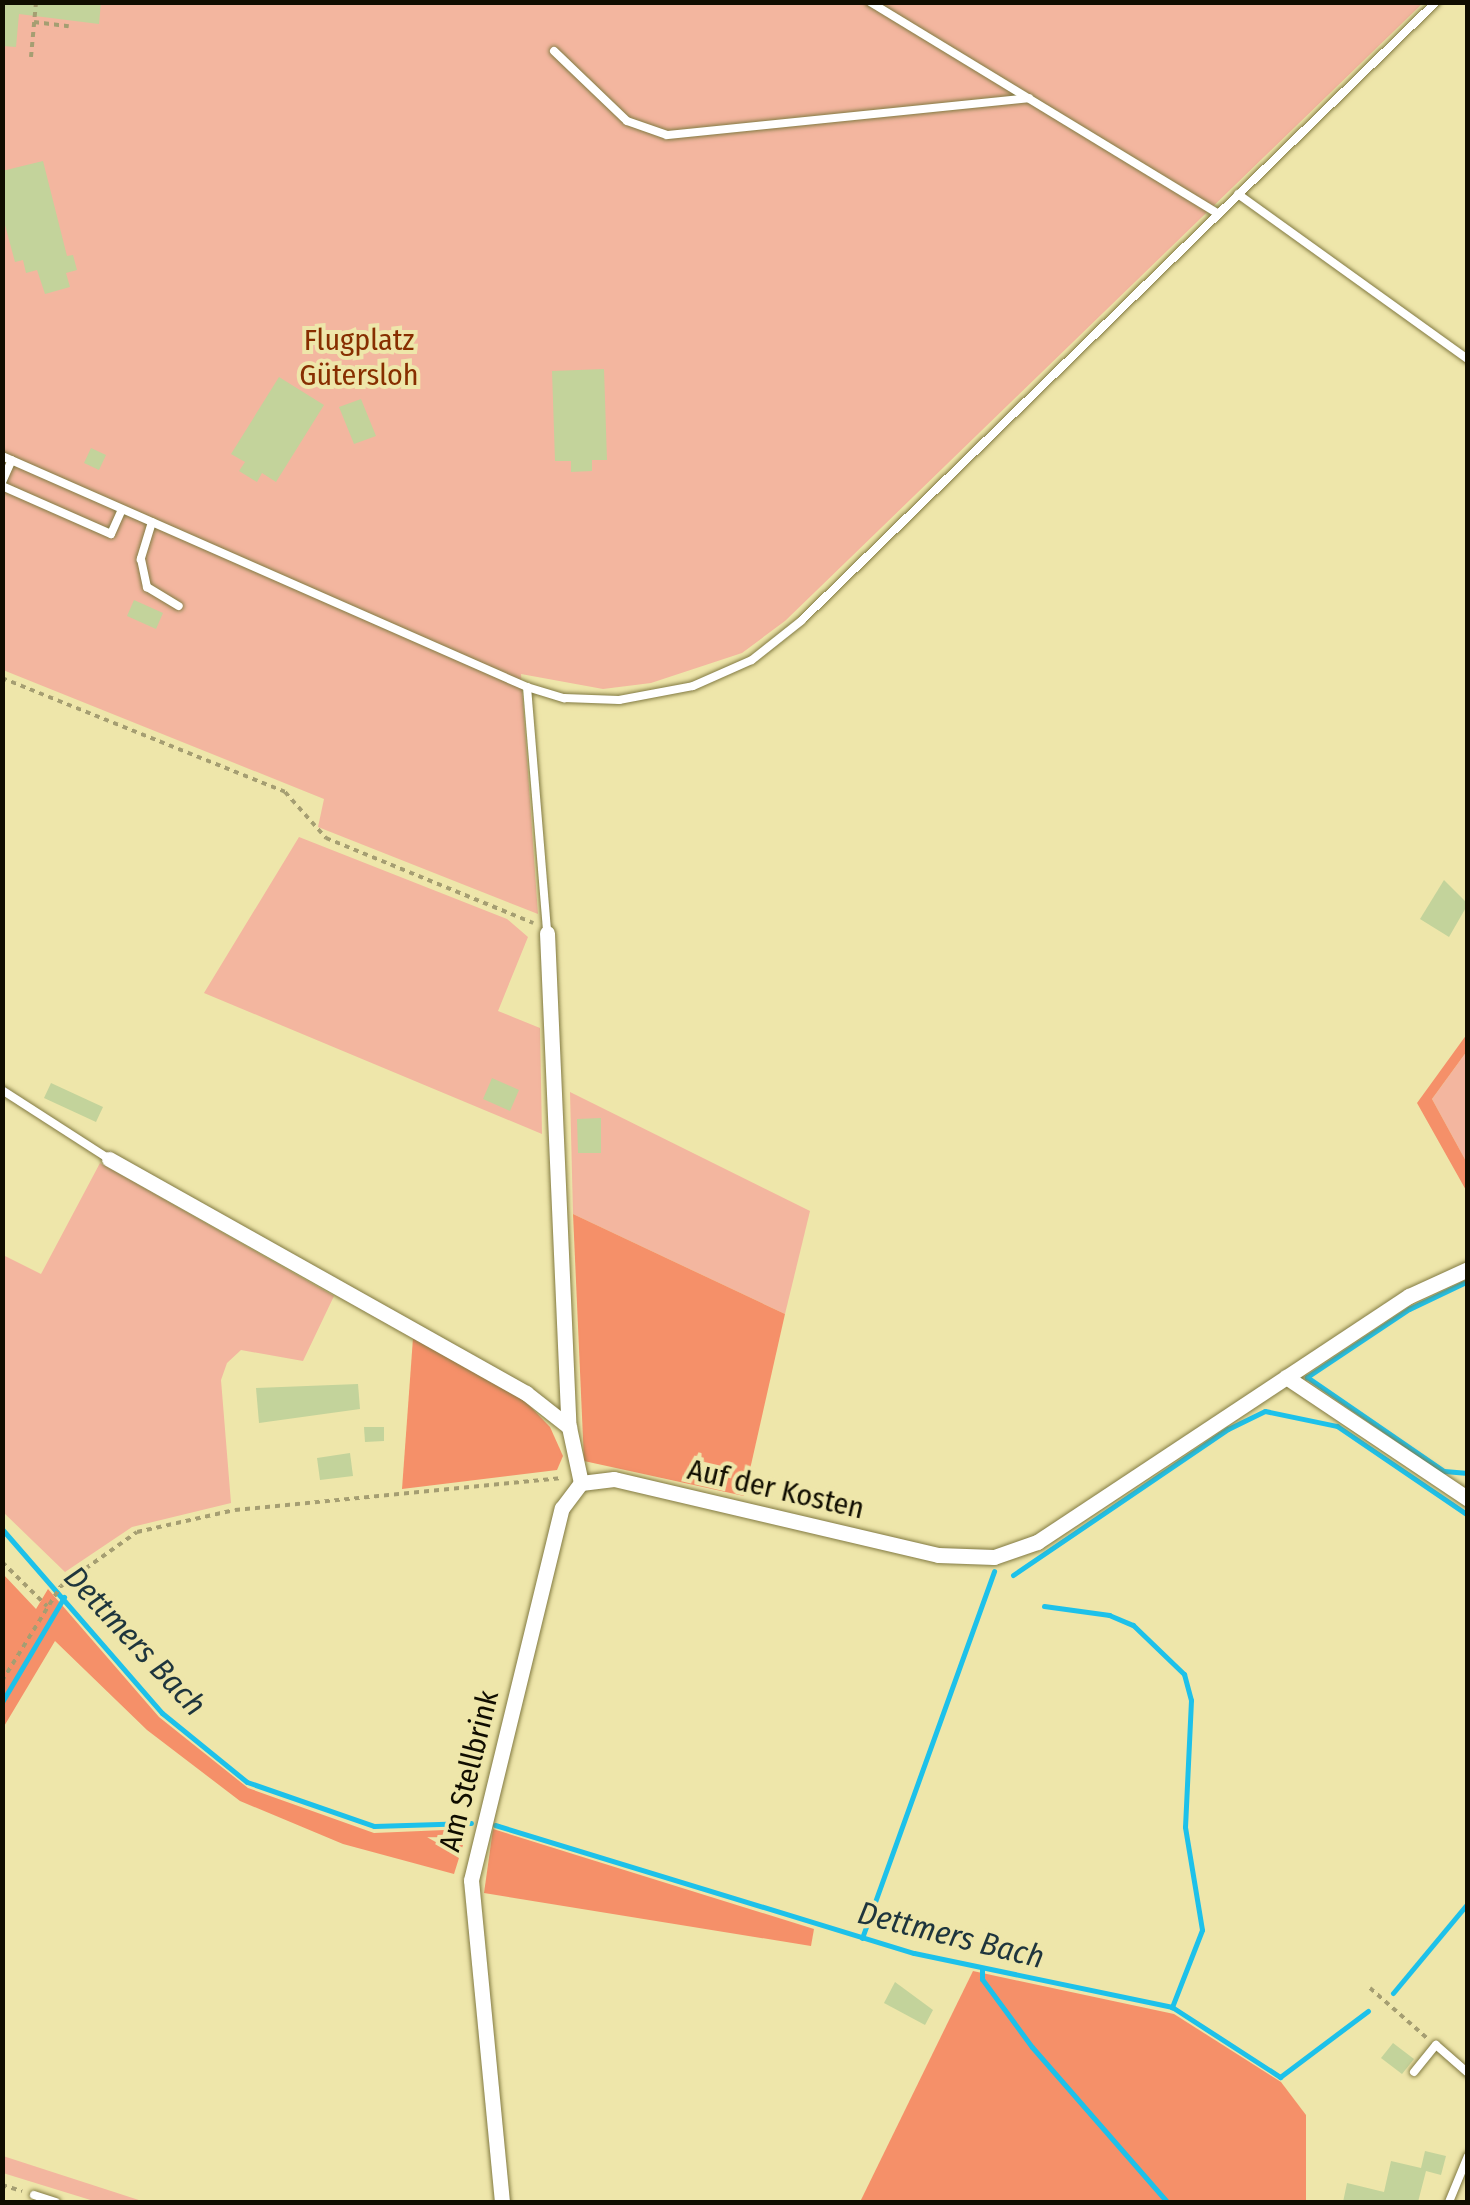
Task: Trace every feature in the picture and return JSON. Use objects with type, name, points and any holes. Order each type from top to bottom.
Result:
[{"type":"street","points":[[547,933],[569,1428],[581,1483]]},
{"type":"street","points":[[109,1158],[526,1393],[569,1428]]},
{"type":"street","name":"Auf der Kosten","points":[[581,1483],[614,1478],[938,1555],[994,1557],[1036,1542],[1408,1296],[1468,1269]]},
{"type":"street","points":[[1286,1377],[1468,1499]]},
{"type":"street","name":"Am Stellbrink","points":[[502,2202],[471,1880],[562,1508],[581,1483]]},
{"type":"lane","points":[[870,2],[1217,212]]},
{"type":"lane","points":[[122,508],[111,534],[2,484],[7,458],[122,508],[527,687],[564,698],[619,700],[693,686],[752,660],[801,621],[1436,2]]},
{"type":"lane","points":[[554,51],[627,122],[667,136],[1029,98]]},
{"type":"lane","points":[[1238,194],[1468,360]]},
{"type":"lane","points":[[152,522],[141,559],[148,587],[178,606]]},
{"type":"lane","points":[[527,687],[547,933]]},
{"type":"lane","points":[[2,1090],[109,1158]]},
{"type":"lane","points":[[1414,2072],[1436,2045],[1468,2072]]},
{"type":"lane","points":[[1448,2202],[1468,2156]]},
{"type":"lane","points":[[34,2196],[56,2202]]},
{"type":"path","points":[[31,57],[36,2]]},
{"type":"path","points":[[34,22],[69,26]]},
{"type":"path","points":[[2,678],[286,792],[326,838],[526,918],[547,933]]},
{"type":"path","points":[[2,1681],[62,1586],[137,1532],[174,1519],[560,1477],[581,1483]]},
{"type":"path","points":[[2,1562],[47,1606]]},
{"type":"path","points":[[1370,1988],[1436,2045]]},
{"type":"path","points":[[2,2185],[34,2196]]},
{"type":"green space","name":"Flugplatz Gütersloh","points":[[2,3],[1423,3],[785,621],[742,653],[651,683],[603,689],[521,674],[538,914],[318,827],[324,799],[3,670]]},
{"type":"green space","points":[[299,837],[507,919],[528,937],[498,1011],[540,1028],[542,1134],[204,993]]},
{"type":"green space","points":[[1467,1051],[1467,1163],[1432,1099]]},
{"type":"green space","points":[[570,1092],[810,1211],[785,1314],[573,1214]]},
{"type":"green space","points":[[100,1163],[334,1296],[303,1361],[241,1350],[227,1363],[221,1380],[231,1503],[132,1527],[65,1572],[3,1512],[3,1255],[41,1274]]},
{"type":"green space","points":[[2,2156],[145,2202],[97,2202],[3,2173]]},
{"type":"shaded area","points":[[1467,1034],[1467,1051],[1432,1099],[1467,1163],[1467,1192],[1417,1103]]},
{"type":"shaded area","points":[[573,1214],[785,1314],[744,1496],[584,1461]]},
{"type":"shaded area","points":[[413,1338],[523,1399],[550,1427],[563,1456],[557,1470],[402,1489]]},
{"type":"shaded area","points":[[3,1574],[36,1609],[48,1589],[159,1717],[248,1788],[374,1833],[468,1829],[454,1874],[343,1844],[240,1801],[147,1730],[55,1641],[3,1728]]},
{"type":"shaded area","points":[[493,1829],[814,1929],[811,1946],[484,1893]]},
{"type":"shaded area","points":[[973,1971],[1174,2014],[1281,2082],[1306,2115],[1306,2202],[860,2202]]},
{"type":"building","points":[[2,2],[101,2],[99,24],[19,14],[16,47],[2,46]]},
{"type":"building","points":[[43,161],[67,256],[73,255],[77,270],[66,273],[70,287],[45,294],[37,270],[26,273],[23,260],[15,262],[2,214],[2,171]]},
{"type":"building","points":[[604,369],[607,460],[592,460],[592,471],[571,472],[571,461],[555,461],[552,371]]},
{"type":"building","points":[[279,377],[324,405],[276,482],[262,473],[257,482],[239,471],[245,462],[231,454]]},
{"type":"building","points":[[361,399],[376,436],[354,444],[339,407]]},
{"type":"building","points":[[91,448],[106,455],[99,470],[84,463]]},
{"type":"building","points":[[134,600],[163,613],[156,629],[127,616]]},
{"type":"building","points":[[1444,880],[1468,904],[1449,937],[1420,919]]},
{"type":"building","points":[[492,1078],[519,1090],[510,1111],[483,1099]]},
{"type":"building","points":[[51,1083],[103,1107],[96,1122],[44,1098]]},
{"type":"building","points":[[601,1118],[601,1153],[578,1153],[577,1119]]},
{"type":"building","points":[[358,1384],[360,1409],[259,1423],[256,1388]]},
{"type":"building","points":[[364,1427],[384,1427],[384,1441],[365,1442]]},
{"type":"building","points":[[350,1453],[353,1476],[320,1480],[317,1458]]},
{"type":"building","points":[[895,1982],[933,2010],[925,2025],[884,2003]]},
{"type":"building","points":[[1393,2043],[1414,2059],[1402,2074],[1381,2058]]},
{"type":"building","points":[[1425,2151],[1446,2156],[1441,2175],[1426,2171],[1418,2202],[1343,2202],[1347,2183],[1384,2192],[1391,2161],[1421,2168]]},
{"type":"waterway","points":[[1468,1281],[1409,1309],[1307,1377],[1444,1471],[1468,1473]]},
{"type":"waterway","points":[[1013,1575],[1228,1429],[1265,1411],[1337,1426],[1468,1515]]},
{"type":"waterway","name":"Dettmers Bach","points":[[2,1529],[162,1713],[247,1782],[374,1826],[471,1823]]},
{"type":"waterway","points":[[862,1938],[994,1571]]},
{"type":"waterway","points":[[2,1702],[64,1597]]},
{"type":"waterway","points":[[1044,1606],[1109,1615],[1133,1625],[1184,1674],[1191,1700],[1185,1827],[1202,1930],[1172,2007]]},
{"type":"waterway","name":"Dettmers Bach","points":[[495,1825],[914,1953],[1172,2007],[1280,2077],[1368,2011]]},
{"type":"waterway","name":"Dettmers Bach","points":[[1393,1993],[1468,1903]]},
{"type":"waterway","points":[[982,1968],[982,1979],[1032,2047],[1167,2202]]}]
